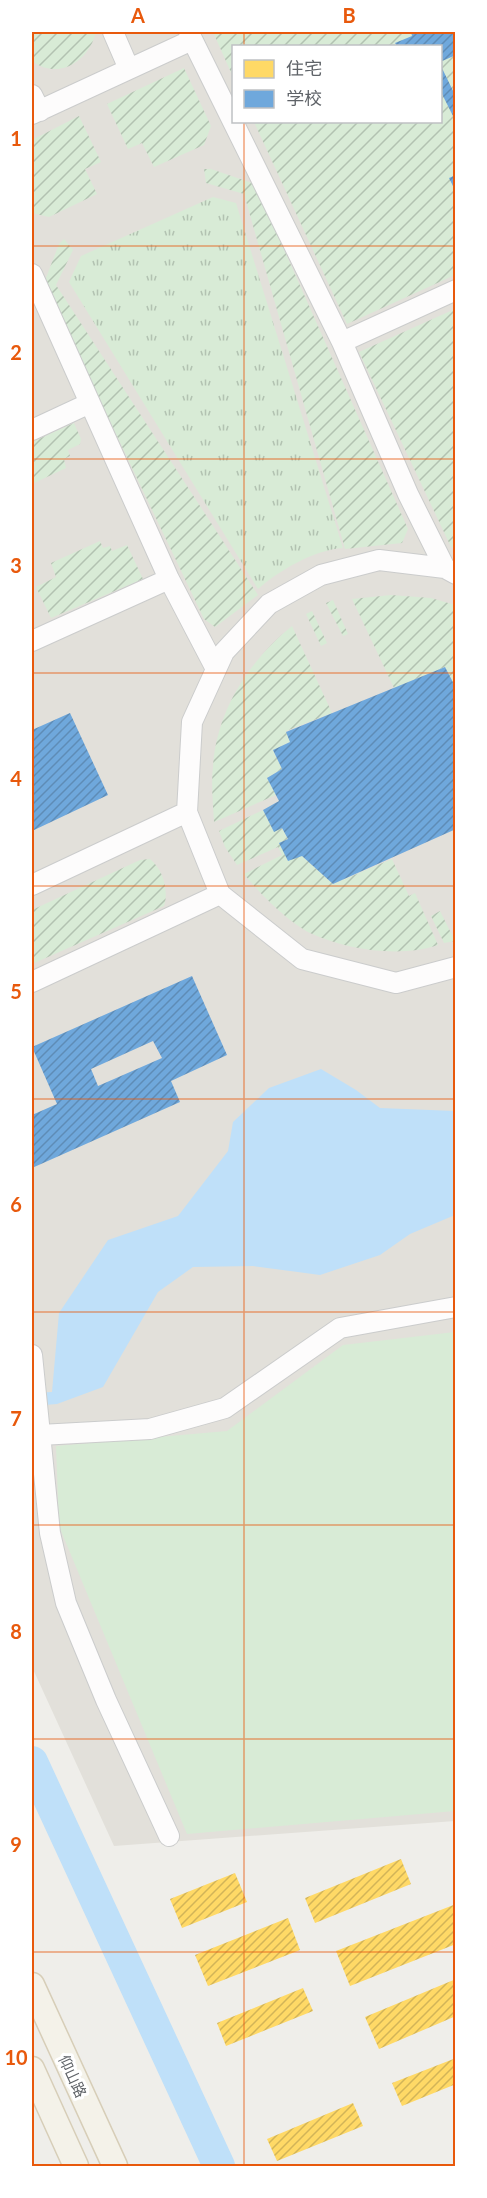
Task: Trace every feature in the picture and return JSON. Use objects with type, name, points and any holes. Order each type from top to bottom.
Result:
[{"type":"main road","name":"仰山路","points":[[32,1985],[115,2166]]},
{"type":"main road","points":[[32,2069],[76,2166]]},
{"type":"street","points":[[113,32],[129,69]]},
{"type":"street","points":[[34,106],[129,69],[192,40],[190,33]]},
{"type":"street","points":[[190,33],[232,118]]},
{"type":"street","points":[[234,123],[342,342],[408,494],[450,571]]},
{"type":"street","points":[[32,274],[169,579],[216,669]]},
{"type":"street","points":[[342,342],[456,290]]},
{"type":"street","points":[[32,430],[90,404]]},
{"type":"street","points":[[450,571],[379,560],[321,575],[269,604],[224,652],[192,722],[187,812],[220,894],[302,959],[396,983],[456,967]]},
{"type":"street","points":[[32,641],[169,579]]},
{"type":"street","points":[[32,885],[187,812]]},
{"type":"street","points":[[32,982],[220,894]]},
{"type":"street","points":[[40,1435],[150,1429],[225,1408],[340,1328],[456,1307]]},
{"type":"street","points":[[32,1355],[50,1533],[66,1603],[106,1700],[169,1836]]},
{"type":"shaded area","points":[[32,32],[455,32],[455,1821],[114,1846],[32,1667]]},
{"type":"green space","points":[[32,32],[96,32],[87,52],[80,59],[72,65],[52,69],[42,67],[32,61]]},
{"type":"green space","points":[[213,32],[455,32],[455,275],[347,324],[254,123],[442,123],[442,45],[232,45],[232,75]]},
{"type":"green space","points":[[184,68],[211,126],[204,145],[154,167],[142,143],[128,149],[107,104]]},
{"type":"green space","points":[[79,116],[101,162],[85,169],[97,194],[49,217],[32,213],[32,140]]},
{"type":"green space","points":[[204,169],[211,169],[255,184],[408,529],[402,543],[345,549],[244,194],[206,183]]},
{"type":"green space","points":[[213,197],[236,203],[343,548],[298,562],[258,589],[69,282],[81,256]]},
{"type":"green space","points":[[64,239],[73,250],[56,285],[258,595],[215,627],[204,619],[44,283],[59,244]]},
{"type":"green space","points":[[455,309],[455,549],[451,547],[359,352]]},
{"type":"green space","points":[[74,423],[81,439],[80,444],[68,450],[70,456],[64,459],[66,468],[32,484],[32,442]]},
{"type":"green space","points":[[100,541],[103,548],[110,546],[112,551],[127,545],[143,579],[51,618],[36,587],[56,577],[51,563]]},
{"type":"green space","points":[[391,595],[431,598],[455,605],[455,688],[445,667],[394,688],[352,599]]},
{"type":"green space","points":[[333,600],[348,634],[343,636],[326,603]]},
{"type":"green space","points":[[312,611],[327,643],[321,646],[306,614]]},
{"type":"green space","points":[[292,626],[332,713],[286,731],[290,742],[273,750],[282,769],[267,778],[276,795],[214,822],[213,766],[221,725],[228,706],[249,671],[276,640]]},
{"type":"green space","points":[[263,810],[274,831],[282,828],[288,839],[279,843],[302,856],[333,884],[392,859],[409,896],[415,893],[438,945],[407,951],[357,948],[310,933],[283,915],[244,874],[282,855],[278,847],[237,865],[225,847],[219,831]]},
{"type":"green space","points":[[150,859],[155,863],[164,881],[166,894],[164,906],[32,964],[32,910],[140,860]]},
{"type":"green space","points":[[440,911],[455,941],[444,943],[431,916]]},
{"type":"green space","points":[[455,1332],[455,1811],[187,1834],[59,1526],[56,1446],[227,1431],[343,1345]]},
{"type":"water","points":[[321,1069],[380,1108],[455,1111],[455,1215],[410,1234],[380,1255],[320,1275],[253,1266],[193,1267],[158,1292],[103,1387],[57,1404],[32,1406],[32,1393],[52,1392],[59,1313],[108,1240],[178,1216],[228,1151],[233,1122],[269,1088]]},
{"type":"building: 住宅","points":[[401,1859],[411,1884],[315,1923],[305,1898]]},
{"type":"building: 住宅","points":[[235,1873],[247,1902],[182,1928],[170,1899]]},
{"type":"building: 住宅","points":[[456,1904],[456,1944],[350,1986],[336,1951]]},
{"type":"building: 住宅","points":[[288,1918],[300,1950],[208,1986],[195,1955]]},
{"type":"building: 住宅","points":[[456,1979],[456,2016],[379,2049],[365,2017]]},
{"type":"building: 住宅","points":[[303,1988],[313,2011],[226,2046],[217,2023]]},
{"type":"building: 住宅","points":[[456,2058],[456,2084],[402,2106],[392,2083]]},
{"type":"building: 住宅","points":[[353,2103],[363,2126],[277,2161],[267,2139]]},
{"type":"building: 学校","points":[[411,32],[456,32],[456,55],[442,61],[442,45],[396,45],[395,43],[412,36]]},
{"type":"building: 学校","points":[[442,68],[456,97],[456,122],[442,94]]},
{"type":"building: 学校","points":[[456,175],[456,192],[449,178]]},
{"type":"building: 学校","points":[[445,667],[456,688],[456,829],[333,884],[302,856],[288,861],[279,843],[288,839],[282,828],[274,832],[263,810],[279,801],[267,778],[282,769],[273,750],[290,742],[286,732]]},
{"type":"building: 学校","points":[[70,713],[108,795],[32,831],[32,780],[34,779],[32,730]]},
{"type":"building: 学校","points":[[192,976],[227,1055],[171,1081],[180,1102],[32,1168],[32,1115],[57,1104],[32,1047]],"holes":[[[153,1041],[162,1058],[98,1086],[91,1069]]]},
{"type":"waterway","points":[[32,1762],[219,2166]]}]
